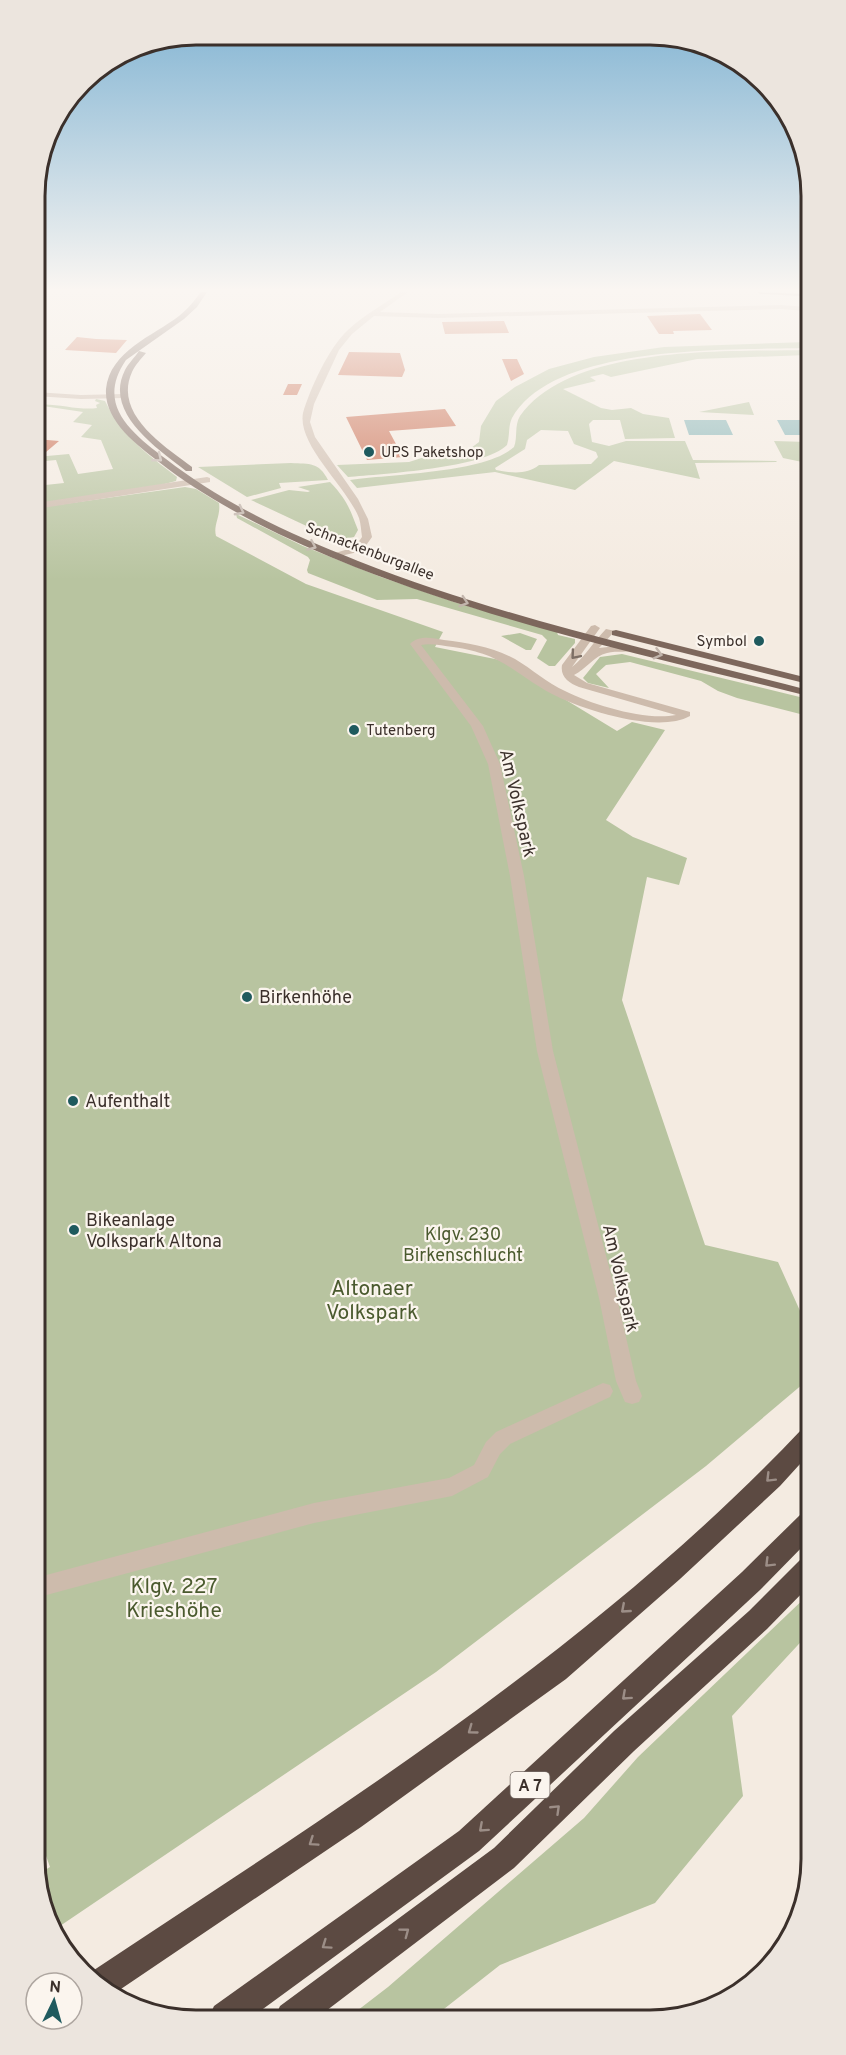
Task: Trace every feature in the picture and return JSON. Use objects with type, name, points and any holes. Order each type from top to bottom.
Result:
[{"type":"highway","points":[[106,1980],[351,1817],[556,1669],[663,1577],[771,1478],[801,1446]]},
{"type":"highway","name":"A 7","points":[[235,2010],[469,1841],[751,1581],[801,1531]]},
{"type":"highway","name":"A 7","points":[[300,2010],[504,1858],[624,1741],[758,1620],[801,1577]]},
{"type":"main road","points":[[110,397],[111,388]]},
{"type":"main road","points":[[125,388],[126,409],[139,428],[188,468],[211,482]]},
{"type":"main road","name":"Schnackenburgallee","points":[[110,397],[117,417],[125,428],[155,456],[193,483],[269,526],[439,594],[606,636],[801,679]]},
{"type":"main road","name":"Schnackenburgallee","points":[[231,494],[338,552]]},
{"type":"main road","name":"Schnackenburgallee","points":[[353,553],[591,632]]},
{"type":"main road","name":"Schnackenburgallee","points":[[606,636],[631,648],[801,691]]},
{"type":"street","points":[[318,388],[306,419],[310,437],[352,496],[367,533],[366,545],[353,553],[338,552]]},
{"type":"street","points":[[45,394],[124,396]]},
{"type":"street","points":[[45,505],[211,482]]},
{"type":"street","points":[[338,552],[367,533]]},
{"type":"street","points":[[591,632],[567,665],[568,674],[580,668],[593,655],[614,648],[631,648]]},
{"type":"street","points":[[593,655],[594,647],[606,636]]},
{"type":"street","name":"Am Volkspark","points":[[568,674],[573,680],[583,685],[686,714],[678,719],[650,718],[588,704],[557,692],[513,662],[490,652],[429,641],[420,641],[415,644],[477,726],[494,764],[517,876],[543,1042],[608,1298],[626,1381],[632,1396]]},
{"type":"street","points":[[45,1585],[314,1513],[452,1487],[481,1471],[493,1448],[503,1438],[603,1391]]},
{"type":"green space","points":[[514,388],[545,388],[534,394],[512,418],[507,445],[495,453],[432,469],[348,477],[337,465],[409,462],[431,455],[467,451],[479,442],[481,426],[496,401]]},
{"type":"green space","points":[[553,388],[568,388],[563,389],[601,408],[612,410],[631,408],[643,414],[669,418],[675,438],[625,439],[620,420],[593,420],[589,424],[592,442],[609,446],[626,441],[685,441],[693,460],[777,461],[695,463],[700,479],[614,461],[575,490],[495,472],[357,488],[350,480],[436,471],[501,456],[514,447],[520,416],[544,393]],"holes":[[[541,430],[568,431],[574,444],[596,452],[598,457],[591,464],[539,465],[519,472],[507,472],[495,468],[525,449],[527,440]]]},
{"type":"green space","points":[[96,399],[105,401],[119,425],[145,452],[177,477],[176,481],[153,487],[45,503],[45,485],[64,483],[56,460],[45,461],[45,456],[69,454],[78,474],[113,469],[101,440],[81,437],[92,425],[73,422],[83,412],[45,406],[97,408],[96,405],[100,403],[95,401]]},
{"type":"green space","points":[[749,402],[754,415],[699,412]]},
{"type":"green space","points":[[774,441],[801,442],[801,462],[783,458]]},
{"type":"green space","points":[[291,463],[313,465],[325,474],[328,480],[279,483],[281,488],[247,497],[198,467]]},
{"type":"green space","points":[[330,482],[350,509],[358,530],[354,537],[342,539],[330,537],[251,500],[289,490],[308,492],[310,491],[298,487]]},
{"type":"green space","name":"Altonaer Volkspark","points":[[185,487],[196,489],[219,503],[216,536],[306,584],[443,632],[435,647],[500,660],[617,731],[632,722],[665,730],[606,820],[633,837],[687,858],[679,885],[647,877],[622,1000],[705,1245],[778,1262],[801,1313],[801,1386],[706,1466],[436,1672],[61,1925],[50,1898],[46,1870],[50,1867],[45,1853],[45,507]]},
{"type":"green space","points":[[236,514],[303,546],[381,577],[457,603],[557,632],[558,635],[575,639],[575,643],[555,666],[549,666],[537,658],[547,640],[542,635],[417,599],[377,600],[308,573],[310,560],[308,557],[237,518]]},
{"type":"green space","points":[[520,633],[537,639],[531,650],[526,650],[501,636]]},
{"type":"green space","points":[[622,654],[801,697],[801,714],[737,698],[701,681],[630,662],[606,665],[596,674],[609,688],[588,683],[583,678],[600,657]]},
{"type":"green space","points":[[801,1602],[801,1642],[732,1716],[743,1796],[655,1903],[500,1965],[443,2010],[358,2010],[388,1987],[584,1818],[638,1757]]},
{"type":"water","points":[[684,420],[726,420],[733,435],[689,435]]},
{"type":"water","points":[[777,420],[801,420],[801,435],[785,435]]},
{"type":"building","points":[[286,388],[300,388],[297,395],[283,395]]},
{"type":"building","points":[[445,409],[456,426],[389,431],[403,457],[367,460],[346,417]]},
{"type":"building","points":[[45,440],[59,441],[46,452]]},
{"type":"place","name":"UPS Paketshop","points":[[369,452]]},
{"type":"place","name":"Symbol","points":[[759,641]]},
{"type":"place","name":"Tutenberg","points":[[354,730]]},
{"type":"place","name":"Birkenhöhe","points":[[247,997]]},
{"type":"place","name":"Aufenthalt","points":[[73,1101]]},
{"type":"place","name":"Bikeanlage Volkspark Altona","points":[[74,1230]]},
{"type":"park label","name":"Klgv. 230 Birkenschlucht","points":[[463,1244]]},
{"type":"park label","name":"Klgv. 227 Krieshöhe","points":[[174,1598]]}]
